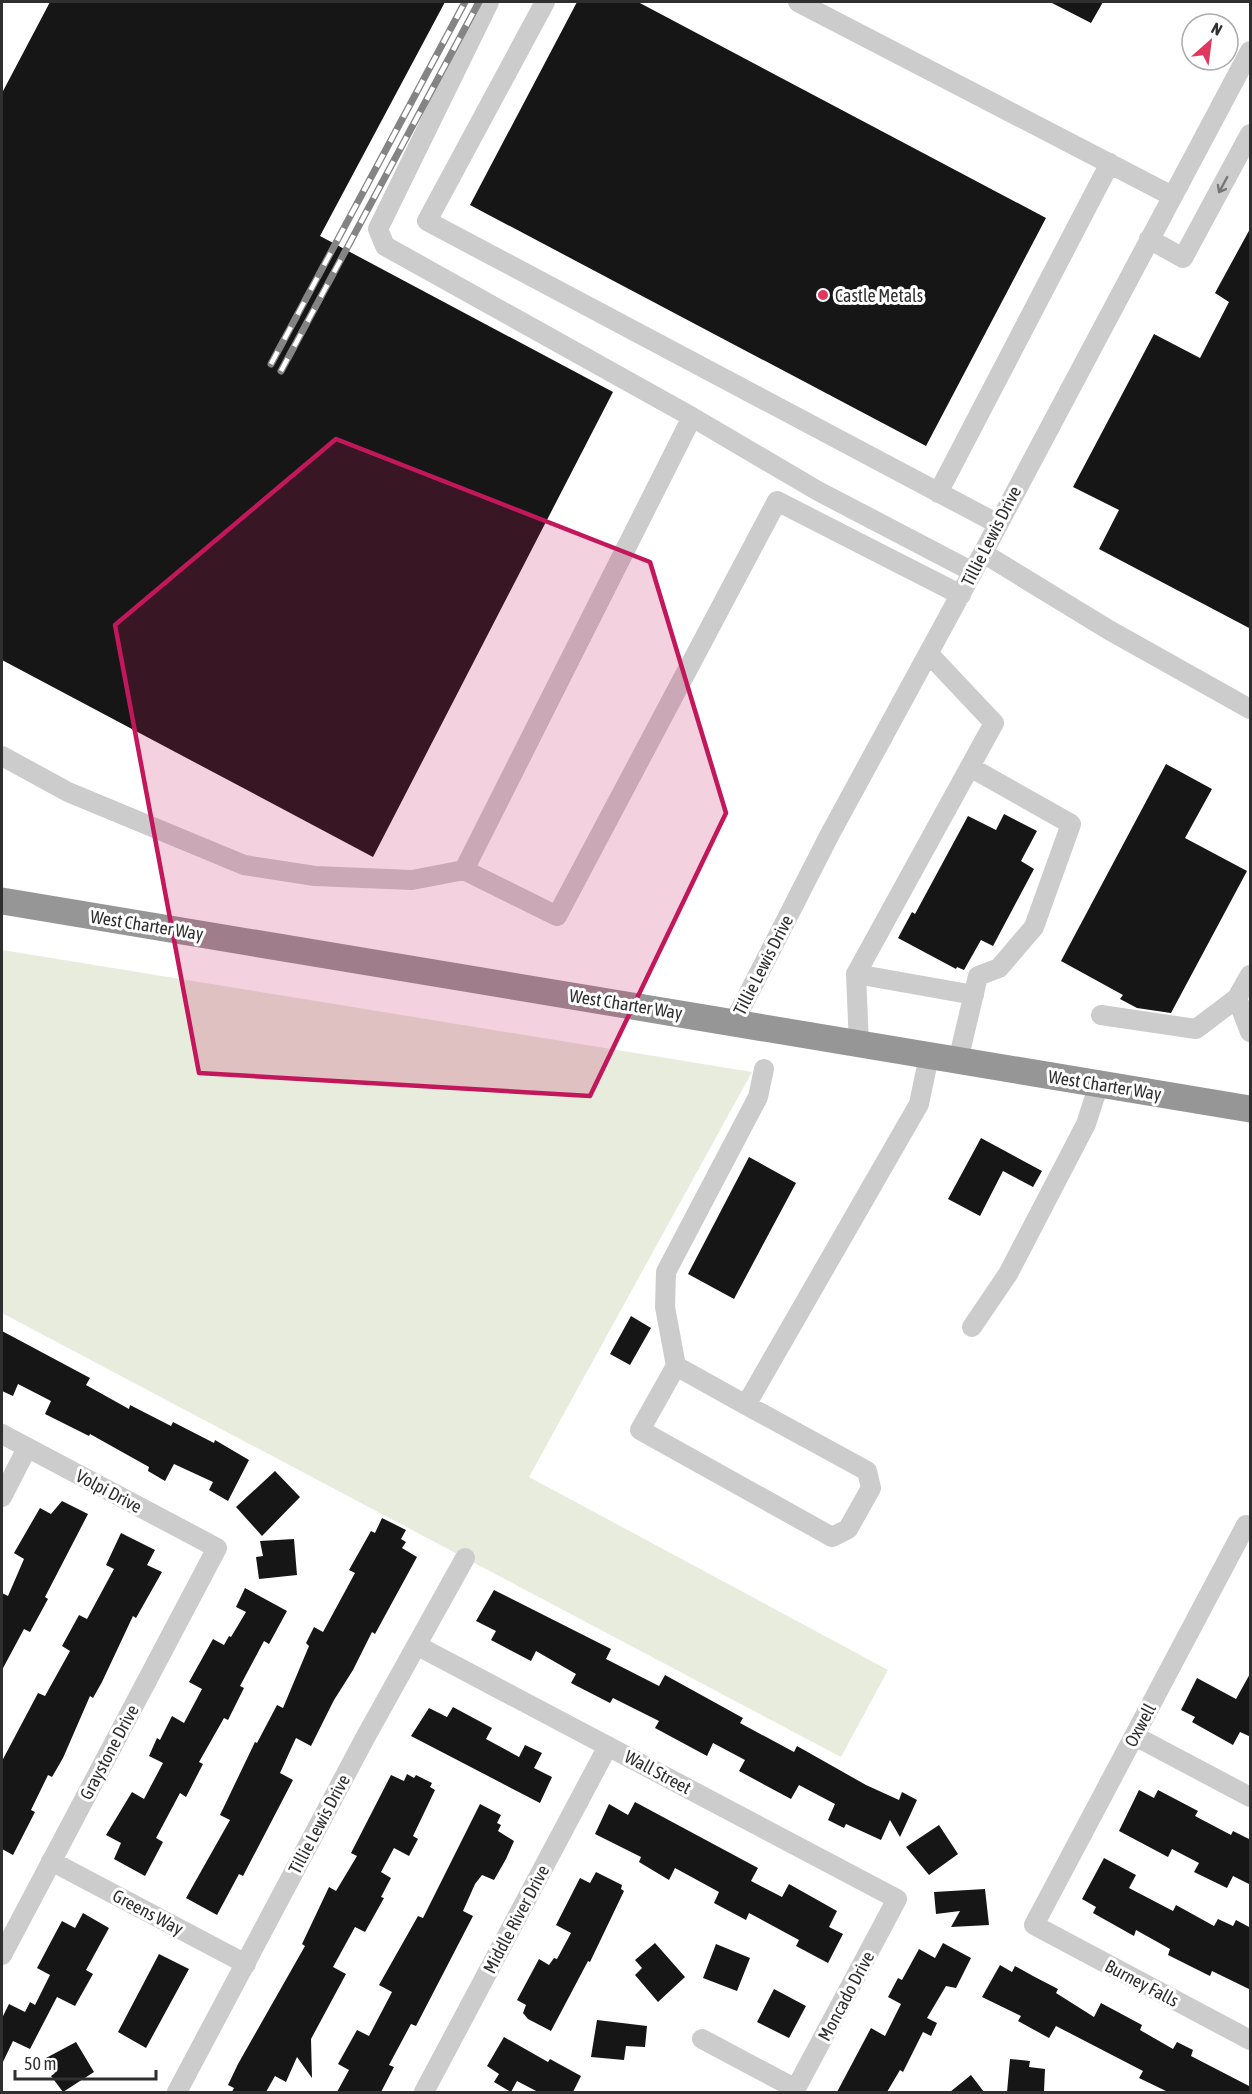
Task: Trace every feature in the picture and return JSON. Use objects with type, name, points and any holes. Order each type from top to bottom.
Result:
[{"type":"highway","name":"West Charter Way","points":[[2,901],[1251,1109]]},
{"type":"street","points":[[489,2],[378,229],[385,246],[818,490],[973,572]]},
{"type":"street","points":[[545,2],[427,221],[998,524]]},
{"type":"street","points":[[798,2],[1172,196]]},
{"type":"street","name":"Tillie Lewis Drive","points":[[734,1022],[830,834],[961,595],[1251,51]]},
{"type":"street","points":[[1149,239],[1184,258],[1251,134]]},
{"type":"street","points":[[938,493],[1110,163]]},
{"type":"street","points":[[464,870],[692,417]]},
{"type":"street","points":[[2,756],[68,792],[244,865],[315,876],[412,880],[464,870],[557,916],[777,501],[961,595]]},
{"type":"street","points":[[983,553],[1109,630],[1251,709]]},
{"type":"street","points":[[859,1045],[856,974],[994,723],[929,654]]},
{"type":"street","points":[[958,1061],[978,976],[999,968],[1034,927],[1071,824],[970,767]]},
{"type":"street","points":[[856,974],[974,995]]},
{"type":"street","points":[[1101,1015],[1196,1029],[1237,998],[1251,975]]},
{"type":"street","points":[[1237,998],[1251,1032]]},
{"type":"street","points":[[746,1405],[919,1104],[929,1056]]},
{"type":"street","points":[[675,1366],[867,1471],[872,1488],[849,1529],[832,1537],[640,1430],[675,1366],[665,1307],[666,1272],[758,1097],[764,1069]]},
{"type":"street","points":[[972,1327],[1008,1274],[1086,1124],[1099,1084]]},
{"type":"street","name":"Volpi Drive","points":[[2,1434],[217,1548]]},
{"type":"street","points":[[2,1497],[27,1448]]},
{"type":"street","name":"Oxwell","points":[[1034,1925],[1249,1526]]},
{"type":"street","name":"Graystone Drive","points":[[2,1955],[217,1548]]},
{"type":"street","name":"Tillie Lewis Drive","points":[[177,2092],[365,1738],[465,1558]]},
{"type":"street","name":"Wall Street","points":[[418,1646],[897,1899]]},
{"type":"street","points":[[1134,1736],[1251,1797]]},
{"type":"street","name":"Middle River Drive","points":[[424,2092],[608,1746]]},
{"type":"street","name":"Greens Way","points":[[51,1861],[246,1964]]},
{"type":"street","name":"Moncado Drive","points":[[795,2091],[897,1899]]},
{"type":"street","name":"Burney Falls","points":[[1034,1925],[1251,2040]]},
{"type":"street","points":[[702,2039],[795,2091]]},
{"type":"highlighted area","points":[[336,439],[650,562],[726,813],[590,1096],[199,1073],[115,625]]},
{"type":"shaded area","points":[[2,950],[752,1072],[529,1477],[888,1670],[841,1757],[2,1313]]},
{"type":"building","points":[[50,2],[445,2],[320,236],[613,392],[373,857],[2,660],[2,93]]},
{"type":"building","name":"Castle Metals","points":[[577,2],[638,2],[1046,218],[926,446],[470,205]]},
{"type":"building","points":[[1050,2],[1103,2],[1091,23]]},
{"type":"building","points":[[1251,227],[1251,629],[1099,549],[1119,510],[1073,487],[1154,334],[1200,358],[1229,302],[1215,293]]},
{"type":"building","points":[[1166,764],[1212,789],[1185,838],[1247,871],[1171,1013],[1137,1008],[1120,999],[1123,995],[1061,961]]},
{"type":"building","points":[[1004,814],[1037,831],[1021,861],[1034,869],[993,946],[981,940],[964,970],[957,967],[956,969],[898,938],[912,912],[915,914],[968,816],[996,830]]},
{"type":"building","points":[[981,1138],[1042,1171],[1033,1187],[1003,1171],[980,1216],[948,1199]]},
{"type":"building","points":[[749,1157],[796,1183],[734,1299],[688,1274]]},
{"type":"building","points":[[631,1316],[651,1328],[630,1365],[610,1354]]},
{"type":"building","points":[[2,1331],[90,1378],[86,1385],[129,1409],[130,1405],[171,1426],[173,1422],[214,1443],[215,1440],[249,1460],[228,1501],[209,1490],[213,1482],[174,1464],[165,1481],[148,1471],[149,1467],[90,1434],[89,1436],[45,1414],[51,1401],[18,1384],[13,1396],[2,1391]]},
{"type":"building","points":[[275,1471],[300,1497],[262,1536],[236,1507]]},
{"type":"building","points":[[62,1501],[88,1514],[45,1597],[48,1599],[30,1632],[24,1629],[2,1670],[2,1593],[8,1596],[24,1559],[14,1553],[40,1508],[51,1514]]},
{"type":"building","points":[[382,1518],[406,1530],[401,1539],[406,1542],[402,1548],[417,1557],[375,1634],[372,1632],[311,1746],[296,1738],[280,1773],[293,1780],[243,1876],[239,1874],[217,1915],[186,1898],[230,1820],[220,1815],[255,1742],[257,1743],[277,1705],[283,1708],[309,1646],[306,1643],[314,1627],[323,1632],[355,1573],[349,1570],[371,1531],[375,1533]]},
{"type":"building","points":[[121,1533],[155,1550],[147,1565],[162,1572],[136,1618],[133,1616],[93,1698],[90,1696],[63,1758],[52,1777],[48,1775],[31,1810],[35,1812],[13,1855],[2,1849],[2,1761],[38,1693],[45,1696],[70,1651],[62,1646],[79,1615],[87,1619],[114,1569],[106,1565]]},
{"type":"building","points":[[294,1539],[297,1575],[259,1579],[256,1557],[263,1556],[260,1541]]},
{"type":"building","points":[[245,1588],[287,1611],[269,1644],[264,1641],[240,1686],[244,1688],[228,1720],[224,1718],[199,1762],[203,1764],[186,1797],[180,1793],[156,1838],[163,1842],[145,1876],[114,1859],[121,1843],[106,1835],[132,1792],[144,1799],[163,1763],[149,1756],[157,1738],[160,1740],[172,1716],[184,1723],[202,1689],[189,1682],[213,1639],[224,1645],[246,1612],[236,1607]]},
{"type":"building","points":[[494,1590],[611,1649],[606,1659],[659,1686],[665,1675],[743,1718],[740,1723],[794,1752],[797,1746],[866,1785],[899,1800],[902,1792],[917,1800],[900,1837],[890,1820],[881,1840],[846,1824],[844,1828],[828,1820],[835,1804],[799,1785],[791,1799],[739,1771],[745,1760],[713,1743],[707,1756],[655,1728],[659,1721],[613,1698],[610,1703],[571,1683],[576,1674],[536,1651],[531,1661],[491,1640],[496,1631],[476,1621]]},
{"type":"building","points":[[1251,1672],[1251,1737],[1240,1732],[1233,1745],[1192,1722],[1195,1717],[1181,1710],[1197,1678],[1236,1699]]},
{"type":"building","points":[[453,1707],[492,1728],[486,1739],[519,1757],[525,1745],[542,1753],[534,1768],[552,1777],[540,1803],[411,1736],[429,1708],[447,1717]]},
{"type":"building","points":[[407,1774],[414,1778],[416,1775],[432,1783],[430,1787],[435,1790],[413,1836],[418,1839],[409,1856],[394,1848],[381,1872],[391,1878],[381,1897],[384,1898],[365,1932],[355,1927],[333,1967],[346,1974],[311,2039],[312,2078],[297,2057],[286,2082],[275,2076],[266,2092],[232,2092],[234,2088],[228,2085],[305,1946],[302,1944],[329,1887],[336,1891],[357,1856],[351,1853],[391,1775],[404,1781]]},
{"type":"building","points":[[1139,1790],[1154,1798],[1158,1790],[1198,1811],[1195,1816],[1231,1835],[1233,1831],[1251,1840],[1251,1885],[1233,1876],[1227,1888],[1194,1872],[1199,1863],[1172,1849],[1168,1857],[1119,1831]]},
{"type":"building","points":[[635,1802],[758,1868],[751,1881],[782,1897],[789,1884],[837,1911],[829,1927],[843,1934],[828,1963],[796,1946],[799,1940],[749,1913],[746,1920],[714,1903],[719,1892],[675,1868],[669,1880],[639,1862],[641,1857],[595,1834],[609,1804],[628,1815]]},
{"type":"building","points":[[480,1804],[501,1815],[497,1823],[501,1825],[498,1831],[514,1841],[506,1859],[494,1880],[482,1875],[475,1884],[463,1911],[473,1916],[416,2026],[411,2024],[389,2065],[394,2067],[381,2092],[337,2092],[349,2070],[338,2064],[357,2030],[369,2036],[392,1992],[379,1985],[418,1916],[423,1918]]},
{"type":"building","points":[[939,1825],[958,1854],[929,1875],[906,1847]]},
{"type":"building","points":[[1104,1858],[1136,1875],[1129,1888],[1173,1911],[1176,1905],[1214,1926],[1218,1919],[1233,1926],[1236,1920],[1251,1928],[1251,1990],[1212,1971],[1210,1976],[1168,1955],[1170,1949],[1136,1930],[1134,1936],[1093,1913],[1096,1907],[1082,1899]]},
{"type":"building","points":[[596,1872],[622,1885],[621,1889],[624,1891],[590,1962],[588,1961],[551,2031],[528,2019],[523,2013],[526,2005],[517,2000],[539,1959],[549,1965],[554,1958],[557,1959],[571,1933],[556,1925],[580,1878],[590,1883]]},
{"type":"building","points":[[985,1889],[989,1925],[951,1927],[960,1911],[936,1914],[934,1892]]},
{"type":"building","points":[[83,1913],[109,1928],[86,1970],[93,1974],[75,2006],[57,1997],[30,2049],[13,2041],[2,2064],[2,2018],[9,2004],[25,2012],[30,2002],[35,2005],[50,1975],[37,1968],[62,1921],[75,1928]]},
{"type":"building","points":[[655,1943],[685,1977],[658,2002],[635,1975],[642,1968],[635,1960]]},
{"type":"building","points":[[943,1943],[971,1958],[956,1988],[946,1986],[927,2018],[937,2023],[931,2036],[923,2032],[903,2072],[900,2070],[887,2092],[837,2092],[871,2028],[885,2036],[901,2004],[888,1997],[898,1978],[902,1980],[919,1949],[935,1958]]},
{"type":"building","points":[[716,1944],[750,1958],[737,1991],[703,1978]]},
{"type":"building","points":[[159,1954],[189,1969],[146,2048],[118,2032]]},
{"type":"building","points":[[1000,1965],[1012,1972],[1015,1966],[1058,1989],[1056,1993],[1094,2017],[1101,2003],[1142,2025],[1140,2030],[1173,2049],[1177,2042],[1193,2050],[1191,2056],[1251,2087],[1251,2092],[1168,2092],[1139,2078],[1143,2071],[1056,2026],[1049,2038],[1018,2021],[1021,2016],[982,1997]]},
{"type":"building","points":[[774,1989],[806,2006],[789,2038],[757,2022]]},
{"type":"building","points":[[597,2020],[647,2026],[645,2047],[626,2046],[624,2060],[591,2057]]},
{"type":"building","points":[[504,2037],[548,2062],[550,2059],[581,2076],[573,2092],[538,2092],[517,2081],[511,2092],[494,2082],[499,2074],[487,2066]]},
{"type":"building","points":[[76,2042],[94,2072],[63,2092],[51,2076],[55,2073],[46,2058]]},
{"type":"building","points":[[1010,2059],[1030,2061],[1029,2067],[1045,2069],[1044,2092],[1007,2092]]},
{"type":"building","points":[[971,2075],[984,2092],[950,2092]]},
{"type":"railway","points":[[271,364],[465,2]]},
{"type":"railway","points":[[281,371],[479,2]]},
{"type":"place","name":"Castle Metals","points":[[823,295]]}]
